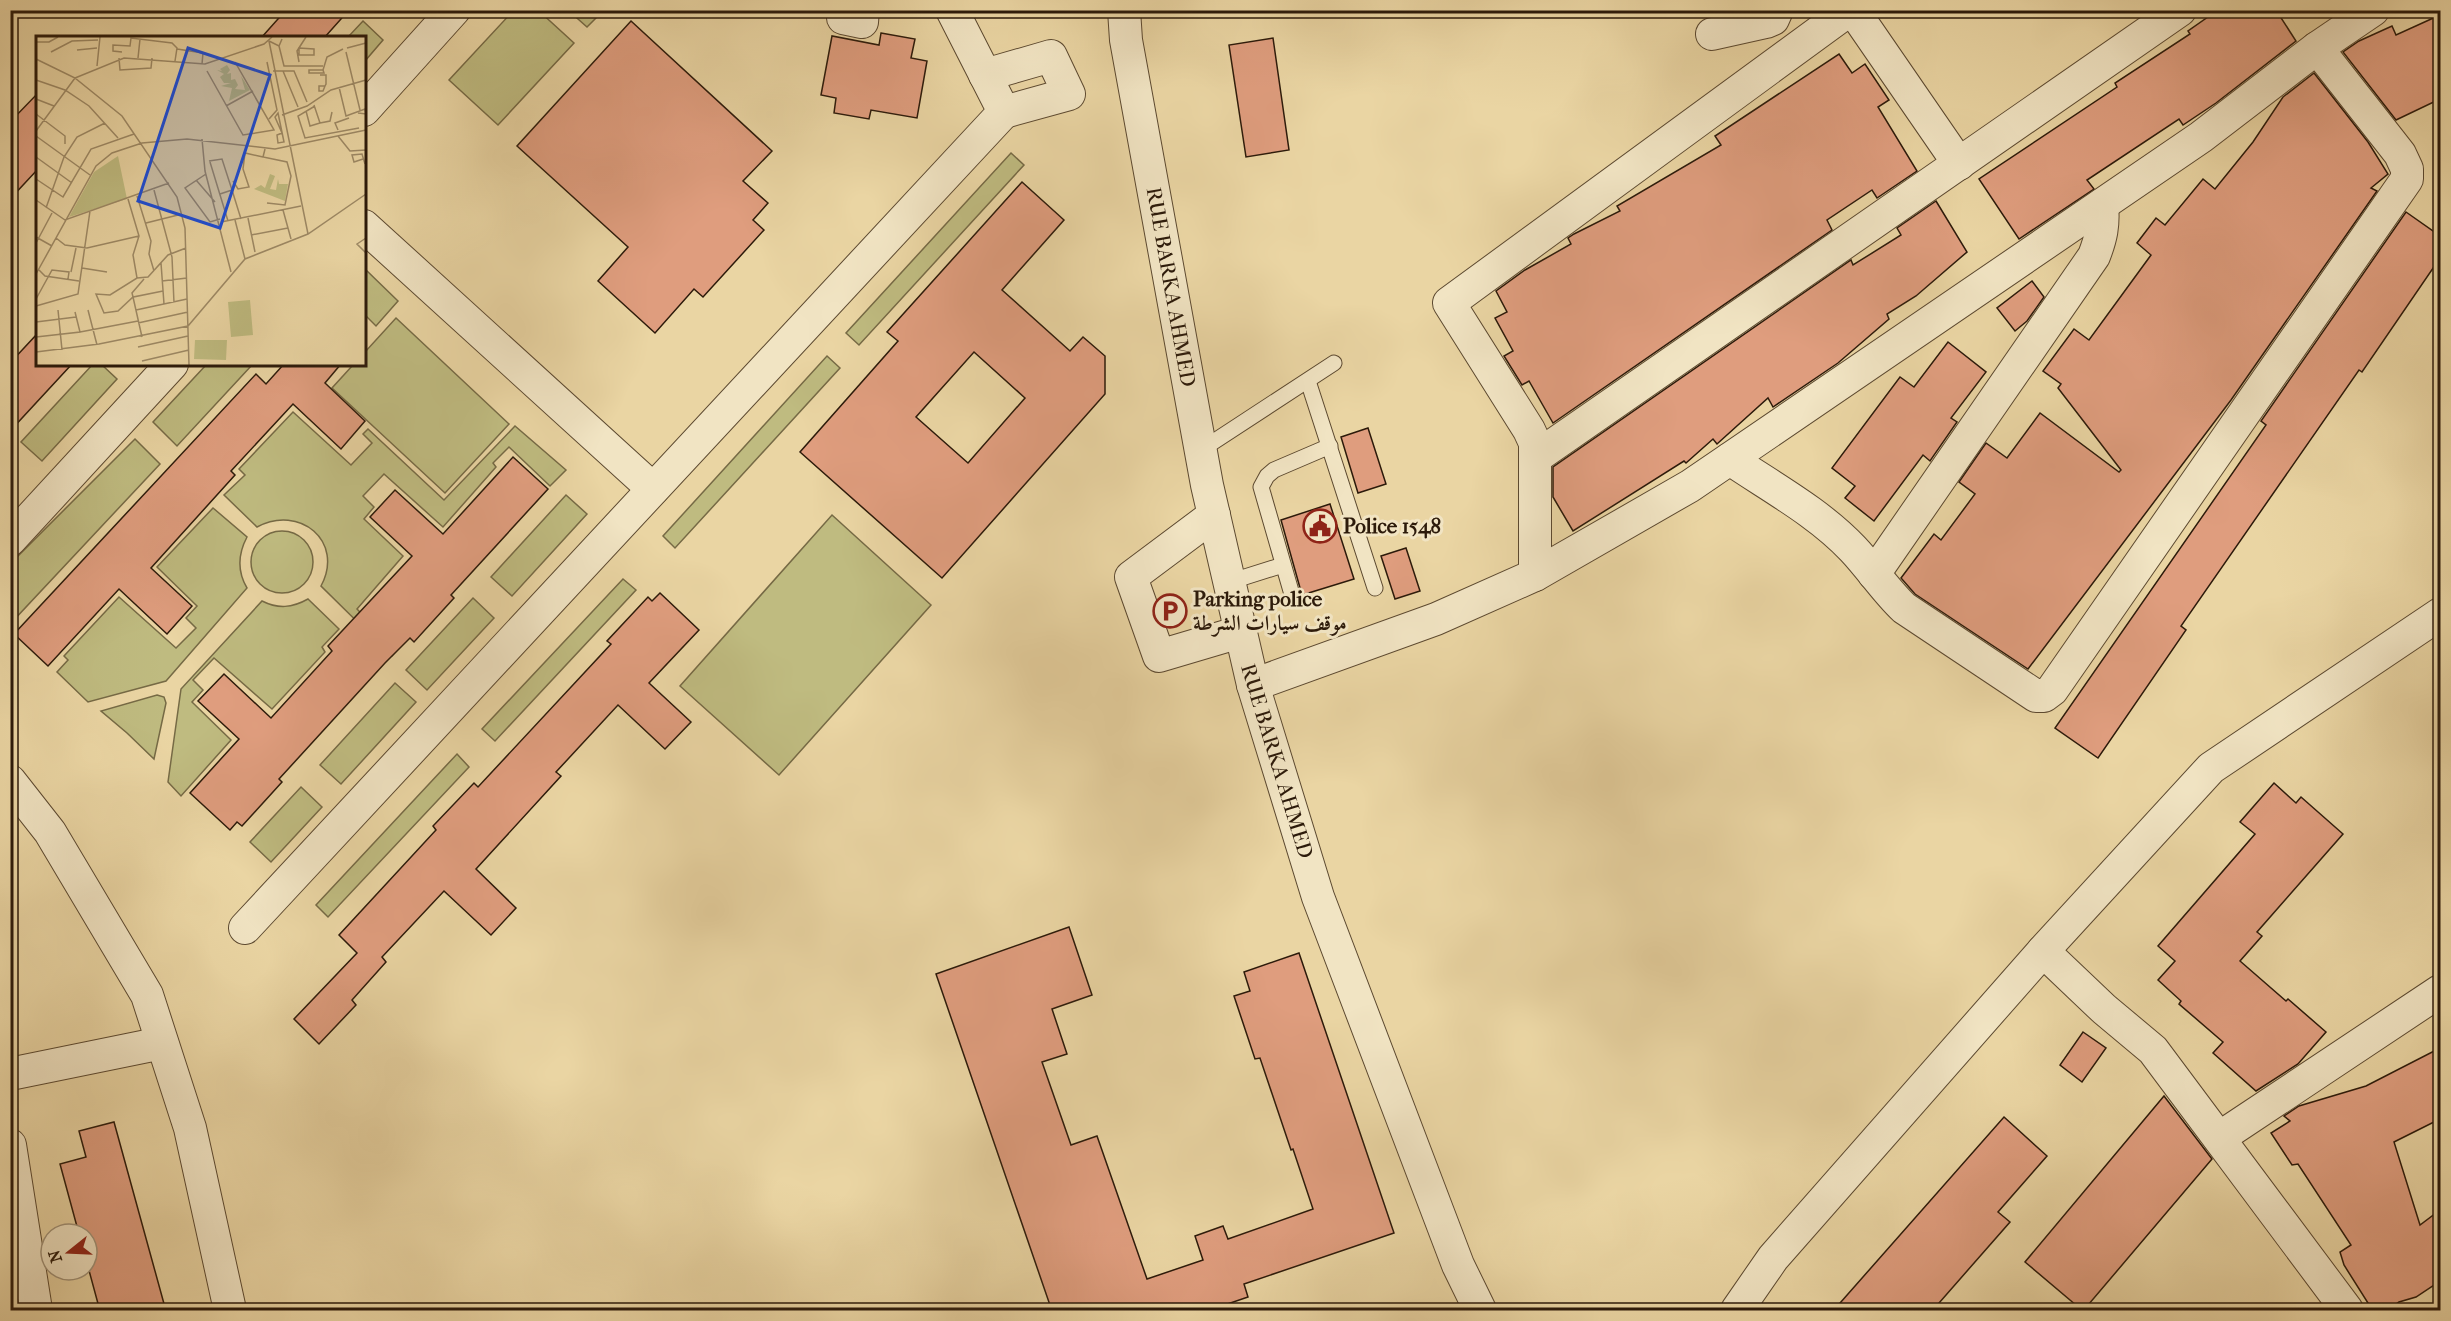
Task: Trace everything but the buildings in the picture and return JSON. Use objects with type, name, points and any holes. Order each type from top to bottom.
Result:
[{"type":"street","points":[[366,108],[453,10]]},
{"type":"street","points":[[844,10],[843,18],[862,22],[863,10]]},
{"type":"street","points":[[952,10],[1004,112]]},
{"type":"street","name":"RUE BARKA AHMED","points":[[1124,10],[1126,40],[1201,450],[1252,685],[1318,897],[1458,1265],[1480,1311]]},
{"type":"street","points":[[1712,34],[1766,22],[1773,19],[1777,10]]},
{"type":"street","points":[[1535,574],[1535,443],[1449,303],[1851,10],[1957,158],[1959,164]]},
{"type":"street","points":[[1536,457],[2180,10]]},
{"type":"street","points":[[1252,685],[1436,620],[1535,574],[1690,486],[2201,137],[2366,12]]},
{"type":"street","points":[[1730,459],[1820,520],[1852,548],[1904,608],[2036,696],[2044,696],[2052,690],[2408,179],[2407,169],[2400,154],[2317,48]]},
{"type":"street","points":[[245,928],[1004,112],[1069,94],[1051,56],[985,75]]},
{"type":"street","points":[[1874,574],[2094,256],[2102,237],[2104,222],[2102,205]]},
{"type":"street","points":[[366,228],[653,489]]},
{"type":"street","points":[[10,540],[170,366]]},
{"type":"street","points":[[1214,515],[1131,577],[1159,656],[1240,632]]},
{"type":"street","points":[[1737,1311],[1773,1258],[2043,951],[2211,768],[2438,620]]},
{"type":"street","points":[[10,781],[50,832],[147,995],[190,1128],[231,1311]]},
{"type":"street","points":[[2043,951],[2104,1009],[2153,1050],[2347,1311]]},
{"type":"street","points":[[2219,1138],[2440,991]]},
{"type":"street","points":[[10,1074],[162,1043]]},
{"type":"street","points":[[10,1145],[36,1311]]},
{"type":"lane","points":[[1201,450],[1334,363]]},
{"type":"lane","points":[[1308,381],[1375,588]]},
{"type":"lane","points":[[1293,598],[1261,487],[1274,470],[1330,446]]},
{"type":"lane","points":[[1229,582],[1282,564]]},
{"type":"shaded area","points":[[513,11],[539,11],[574,43],[498,125],[449,80]]},
{"type":"shaded area","points":[[569,11],[603,11],[587,27]]},
{"type":"shaded area","points":[[363,21],[383,40],[366,60],[366,36],[349,36]]},
{"type":"shaded area","points":[[1011,153],[1024,165],[859,345],[846,333]]},
{"type":"shaded area","points":[[366,270],[398,301],[376,326],[366,316]]},
{"type":"shaded area","points":[[396,318],[509,424],[445,493],[332,388],[352,366],[366,366],[366,351]]},
{"type":"shaded area","points":[[827,356],[840,368],[675,548],[663,536]]},
{"type":"shaded area","points":[[91,366],[103,366],[117,379],[42,461],[21,442]]},
{"type":"shaded area","points":[[205,366],[251,366],[177,446],[153,422]]},
{"type":"shaded area","points":[[293,412],[351,465],[372,443],[363,434],[368,429],[444,500],[515,426],[566,470],[550,486],[509,447],[493,463],[496,467],[443,527],[384,474],[363,496],[374,507],[364,519],[403,556],[357,609],[397,650],[392,656],[321,586],[327,570],[327,555],[322,541],[314,531],[288,520],[273,521],[257,527],[224,495],[245,475],[239,469]]},
{"type":"shaded area","points":[[135,439],[160,464],[11,623],[11,563]]},
{"type":"shaded area","points":[[566,495],[587,514],[512,596],[491,577]]},
{"type":"shaded area","points":[[213,508],[247,537],[242,550],[240,569],[247,588],[166,681],[88,702],[57,672],[68,660],[64,656],[119,597],[176,648],[196,628],[186,618],[197,606],[157,567]]},
{"type":"shaded area","points":[[832,515],[931,605],[779,775],[680,686]]},
{"type":"shaded area","points":[[276,531],[288,531],[304,540],[311,550],[313,562],[311,574],[304,584],[288,593],[276,593],[265,588],[256,579],[251,568],[251,556],[256,545],[265,536]]},
{"type":"shaded area","points":[[623,579],[636,590],[495,741],[482,729]]},
{"type":"shaded area","points":[[473,598],[494,618],[427,690],[406,670]]},
{"type":"shaded area","points":[[308,599],[339,629],[322,647],[325,652],[272,709],[214,658],[193,680],[203,690],[192,702],[231,740],[181,796],[168,782],[181,689],[262,601],[285,606]]},
{"type":"shaded area","points":[[395,683],[416,702],[341,784],[320,765]]},
{"type":"shaded area","points":[[157,695],[164,697],[166,703],[154,759],[101,711]]},
{"type":"shaded area","points":[[457,754],[469,767],[328,917],[316,905]]},
{"type":"shaded area","points":[[301,787],[322,807],[271,862],[250,842]]},
{"type":"place","name":"Police 1548","points":[[1320,526]]},
{"type":"place","name":"Parking police موقف سيارات الشرطة","points":[[1170,611]]}]
